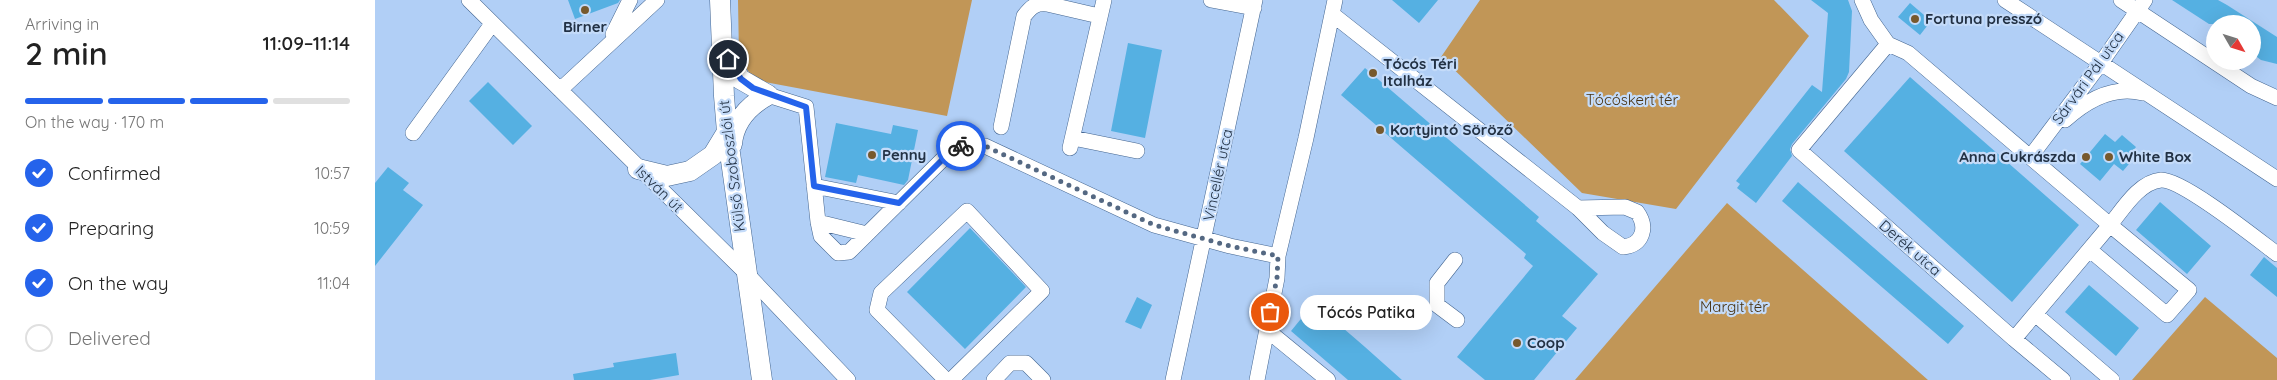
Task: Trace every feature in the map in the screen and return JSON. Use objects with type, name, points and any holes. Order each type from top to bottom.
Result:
[{"type":"main road","name":"Külső Szoboszlói út","points":[[721,0],[721,42],[727,132],[745,272],[762,380]]},
{"type":"main road","points":[[721,42],[728,59],[741,79],[768,95],[748,108],[739,121],[733,133],[731,159]]},
{"type":"main road","points":[[638,169],[667,176],[690,171],[713,155],[727,132]]},
{"type":"street","name":"István út","points":[[469,0],[638,169],[745,272],[848,380]]},
{"type":"street","points":[[601,50],[615,32],[630,0]]},
{"type":"street","points":[[560,90],[657,0]]},
{"type":"street","points":[[1104,0],[1072,143],[1137,152]]},
{"type":"street","points":[[1211,0],[1254,4]]},
{"type":"street","points":[[1862,0],[1871,20],[1889,44],[1908,53],[2189,290],[2167,315],[2090,250]]},
{"type":"street","points":[[2005,0],[2277,179]]},
{"type":"street","points":[[2121,0],[2141,5],[2251,86],[2277,98]]},
{"type":"street","points":[[1001,127],[1024,16],[1031,6],[1039,3],[1047,4],[1099,16]]},
{"type":"street","name":"Vincellér utca","points":[[1173,380],[1254,4]]},
{"type":"street","name":"Sárvári Pál utca","points":[[2031,156],[2101,63],[2141,5]]},
{"type":"street","points":[[1259,379],[1277,278],[1278,256],[1334,7],[1578,208]]},
{"type":"street","points":[[413,133],[492,24]]},
{"type":"street","name":"Derék utca","points":[[1889,44],[1799,150],[2014,339]]},
{"type":"street","points":[[2045,137],[2081,106],[2101,96],[2121,90],[2131,90],[2150,95]]},
{"type":"street","points":[[768,95],[806,107],[821,236],[839,253],[849,252],[958,147],[969,144],[985,146],[1154,225],[1204,240],[1278,256]]},
{"type":"street","points":[[2063,380],[2014,339],[2141,188],[2161,180],[2181,186],[2277,254]]},
{"type":"street","points":[[814,186],[899,203]]},
{"type":"street","points":[[945,380],[877,310],[878,300],[881,293],[967,211],[1042,291],[951,380]]},
{"type":"street","points":[[818,222],[867,234]]},
{"type":"street","points":[[1455,260],[1437,282],[1437,304],[1457,320]]},
{"type":"street","points":[[2035,314],[2112,380]]},
{"type":"street","points":[[1267,330],[1328,380]]},
{"type":"street","points":[[994,380],[1010,363],[1026,363],[1043,380]]},
{"type":"green space","points":[[738,0],[972,0],[947,116],[754,80],[739,57]]},
{"type":"green space","name":"Tócóskert tér","points":[[1480,0],[1774,0],[1809,36],[1676,209],[1582,193],[1441,57]]},
{"type":"green space","name":"Margit tér","points":[[1727,203],[1928,380],[1575,380]]},
{"type":"green space","points":[[2205,297],[2277,358],[2277,380],[2132,380]]},
{"type":"building","name":"Birner","points":[[568,0],[620,0],[618,3],[575,19]]},
{"type":"building","points":[[1392,0],[1438,0],[1419,23]]},
{"type":"building","points":[[1811,0],[1848,0],[1852,11],[1849,72],[1846,79],[1792,144],[1790,149],[1792,156],[1756,203],[1737,188],[1740,184],[1736,181],[1812,85],[1822,92],[1828,13]]},
{"type":"building","points":[[2172,0],[2218,0],[2243,15],[2206,15],[2206,22]]},
{"type":"building","name":"Fortuna presszó","points":[[1910,3],[1931,21],[1920,35],[1898,17]]},
{"type":"building","points":[[2261,27],[2277,37],[2277,64],[2261,60]]},
{"type":"building","points":[[1128,43],[1162,50],[1145,138],[1111,131]]},
{"type":"building","points":[[1365,68],[1539,217],[1536,221],[1598,274],[1562,316],[1577,328],[1534,380],[1485,380],[1457,357],[1533,266],[1524,258],[1526,254],[1341,95]]},
{"type":"building","points":[[1910,77],[2079,225],[2012,302],[1844,151]]},
{"type":"building","points":[[488,82],[532,126],[513,145],[469,101]]},
{"type":"building","name":"Penny","points":[[836,123],[891,134],[893,125],[918,130],[908,180],[904,185],[858,175],[856,183],[825,177]]},
{"type":"building","name":"White Box","points":[[2105,134],[2115,142],[2122,135],[2136,147],[2130,155],[2134,158],[2123,171],[2114,164],[2100,181],[2080,164]]},
{"type":"building","points":[[388,167],[409,183],[403,190],[423,205],[375,266],[375,183]]},
{"type":"building","points":[[1798,182],[1964,326],[1948,344],[1782,201]]},
{"type":"building","points":[[2160,202],[2211,246],[2187,274],[2136,230]]},
{"type":"building","points":[[970,228],[1026,287],[965,349],[907,292]]},
{"type":"building","points":[[2264,257],[2277,268],[2277,297],[2250,275]]},
{"type":"building","points":[[2089,285],[2139,328],[2116,356],[2065,312]]},
{"type":"building","points":[[1137,297],[1152,305],[1141,329],[1125,322]]},
{"type":"building","points":[[1314,303],[1402,380],[1348,380],[1291,331]]},
{"type":"building","points":[[676,353],[679,375],[650,380],[574,380],[573,374],[614,367],[613,363]]},
{"type":"way so far","points":[[961,146],[969,144],[985,146],[1154,225],[1204,240],[1278,256],[1277,278],[1270,312]]},
{"type":"place","name":"Birner","points":[[585,10]]},
{"type":"place","name":"Fortuna presszó","points":[[1915,19]]},
{"type":"place","name":"Tócós Téri Italház","points":[[1373,73]]},
{"type":"place","name":"Kortyintó Söröző","points":[[1380,130]]},
{"type":"place","name":"Penny","points":[[872,155]]},
{"type":"place","name":"Anna Cukrászda","points":[[2086,157]]},
{"type":"place","name":"White Box","points":[[2109,157]]},
{"type":"place","name":"Tócós Patika","points":[[1270,312]]},
{"type":"place","name":"Coop","points":[[1517,343]]},
{"type":"route","points":[[728,59],[741,79],[753,88],[768,95],[806,107],[814,186],[899,203],[948,154],[961,146]]}]
